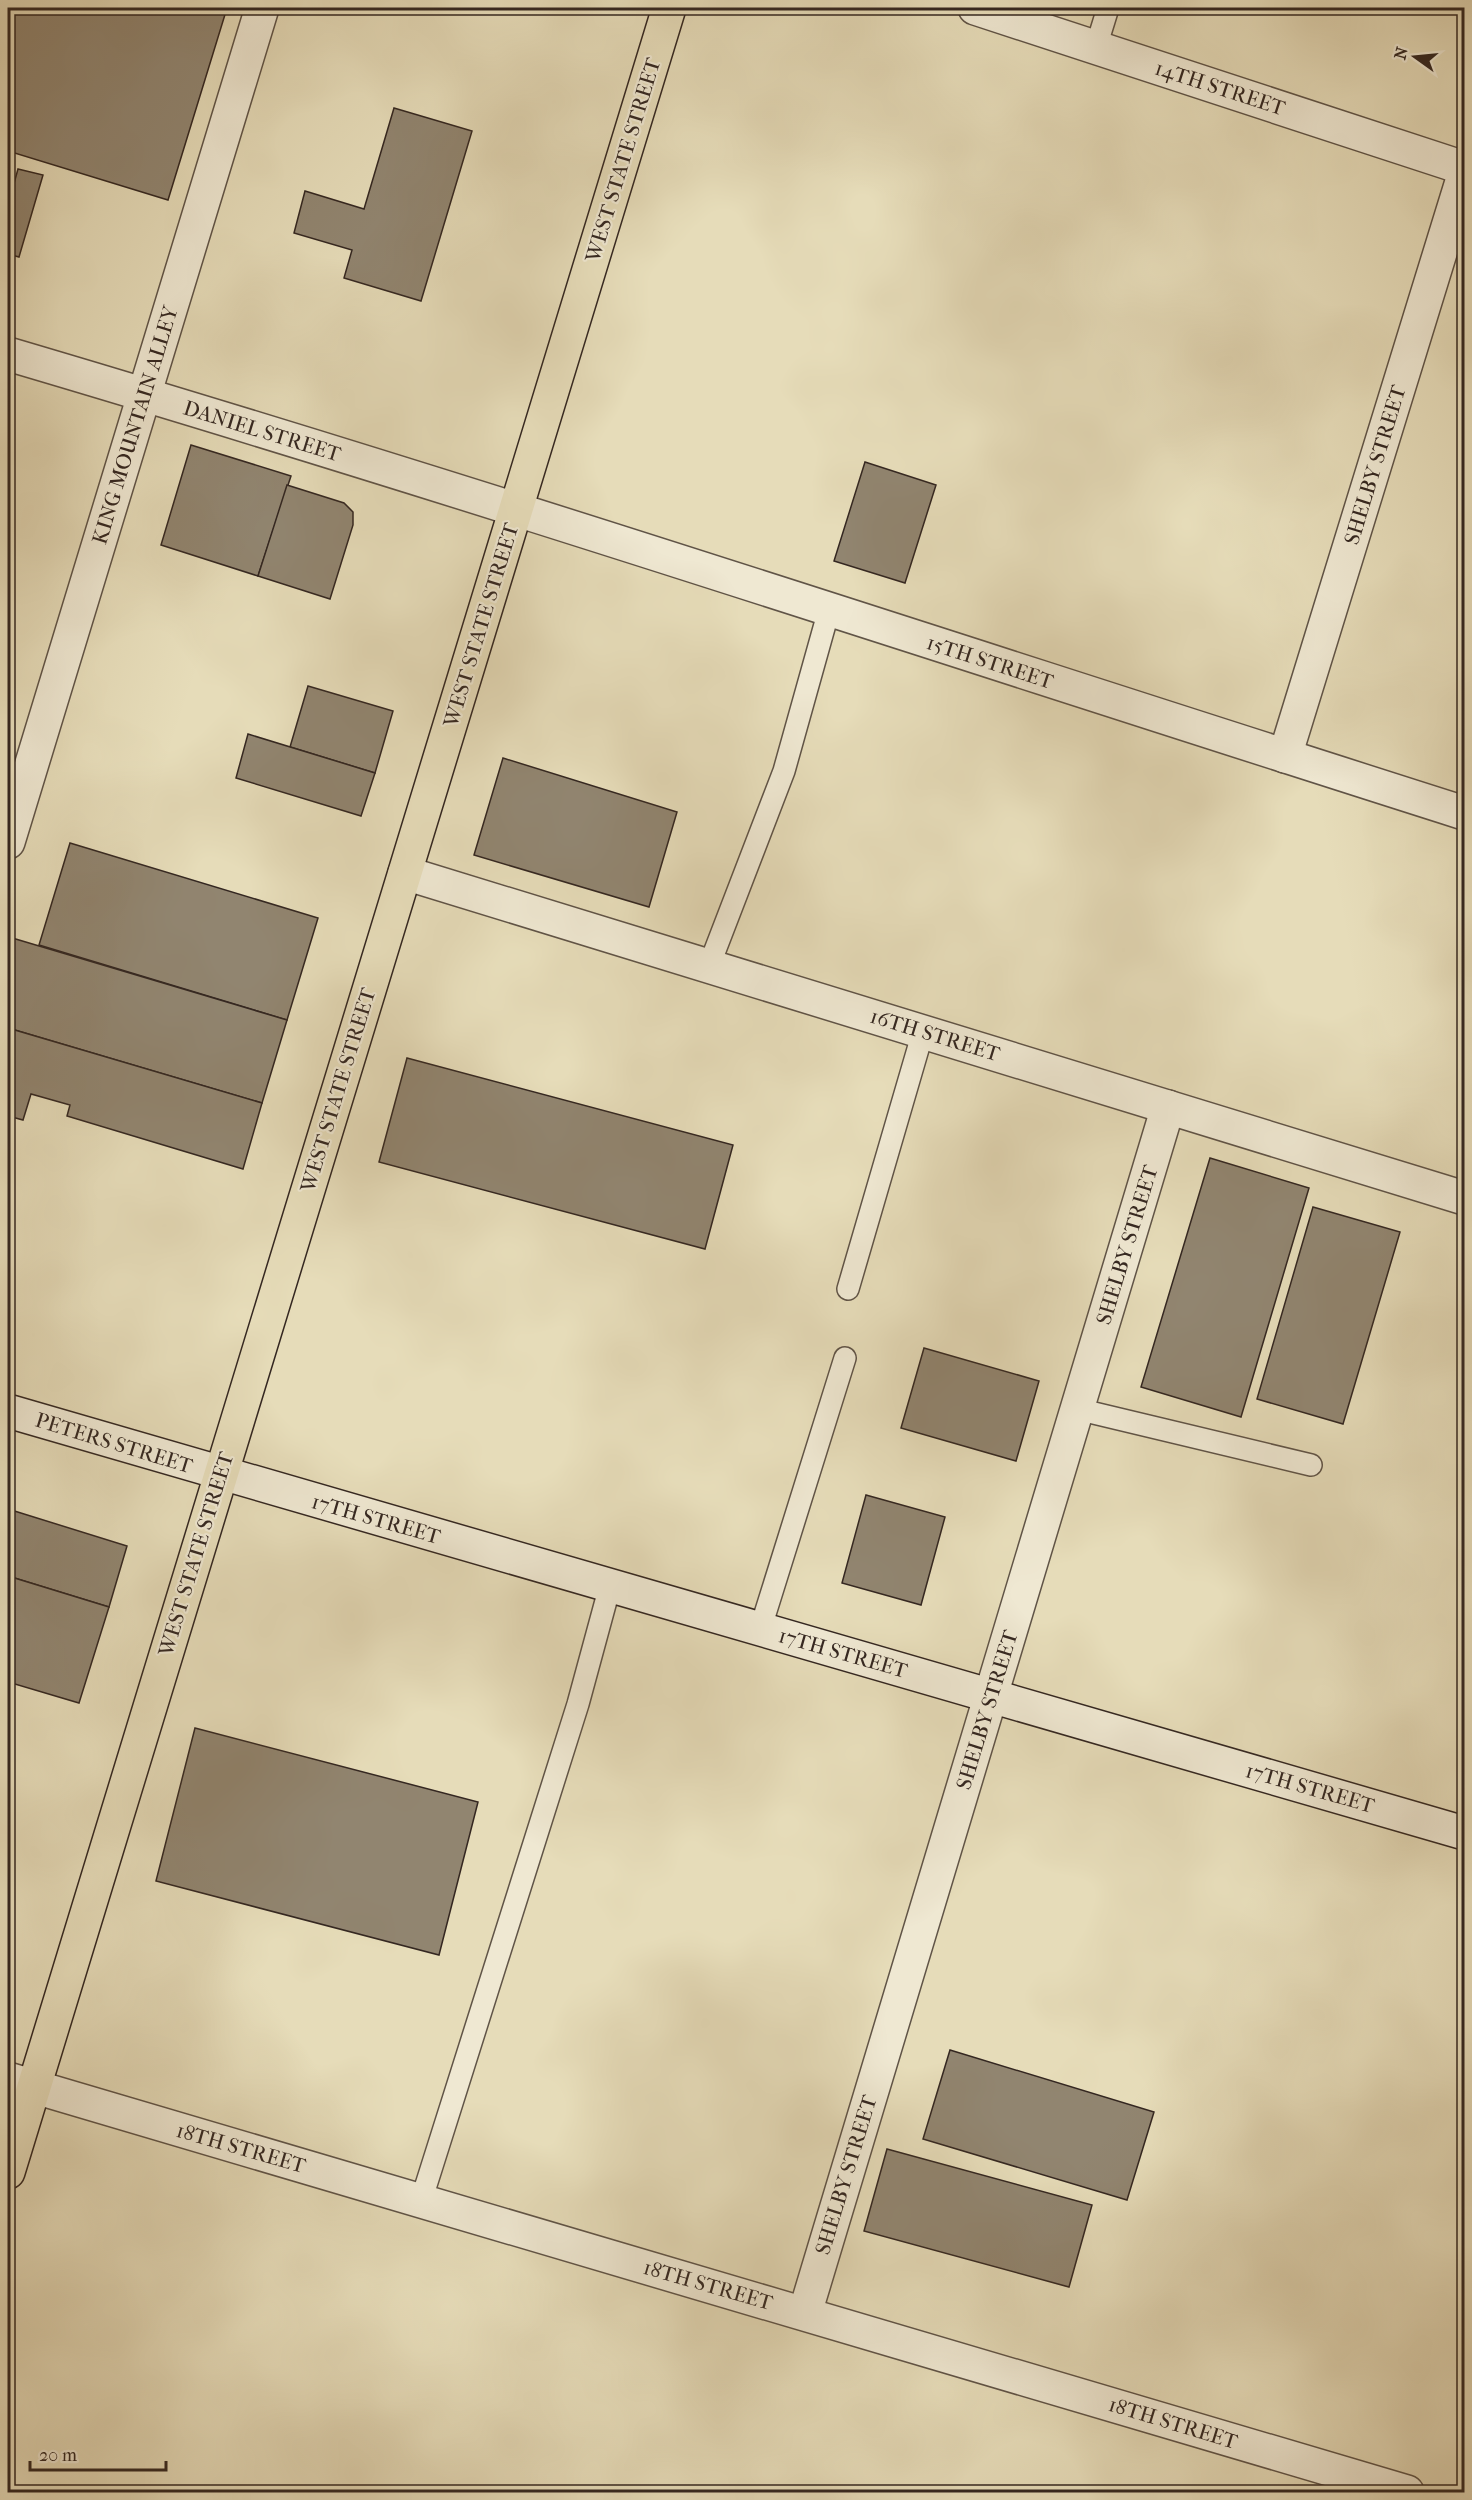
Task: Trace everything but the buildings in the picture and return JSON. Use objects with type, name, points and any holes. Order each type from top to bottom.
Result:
[{"type":"main road","name":"WEST STATE STREET","points":[[8,2172],[20,2083],[221,1474],[669,8]]},
{"type":"street","name":"KING MOUNTAIN ALLEY","points":[[8,842],[262,8]]},
{"type":"street","name":"14TH STREET","points":[[975,8],[1464,168]]},
{"type":"street","name":"SHELBY STREET","points":[[1285,756],[1464,175]]},
{"type":"street","name":"DANIEL STREET","points":[[8,354],[144,394],[516,511]]},
{"type":"street","name":"15TH STREET","points":[[516,511],[1464,813]]},
{"type":"street","name":"16TH STREET","points":[[405,873],[1464,1198]]},
{"type":"street","name":"SHELBY STREET","points":[[804,2313],[1168,1107]]},
{"type":"street","name":"PETERS STREET","points":[[8,1411],[221,1474]]},
{"type":"street","name":"17TH STREET","points":[[221,1474],[1464,1833]]},
{"type":"street","name":"18TH STREET","points":[[20,2083],[1407,2493]]},
{"type":"lane","points":[[1096,47],[1108,8]]},
{"type":"lane","points":[[709,966],[783,771],[829,610]]},
{"type":"lane","points":[[848,1288],[923,1032]]},
{"type":"lane","points":[[760,1629],[845,1358]]},
{"type":"lane","points":[[1077,1409],[1311,1465]]},
{"type":"lane","points":[[421,2200],[578,1704],[610,1586]]}]
